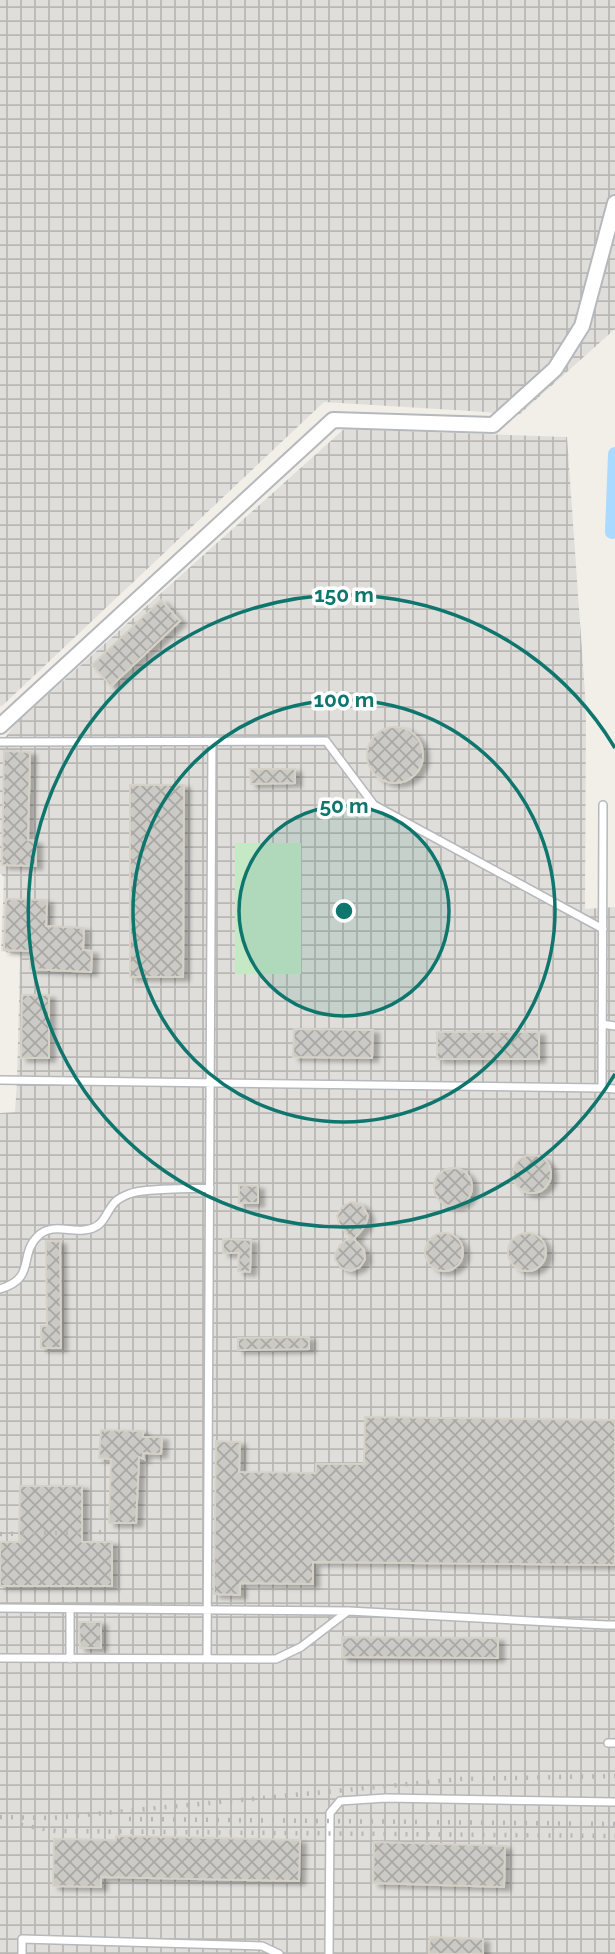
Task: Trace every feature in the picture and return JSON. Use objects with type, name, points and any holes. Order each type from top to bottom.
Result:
[{"type":"street","points":[[0,726],[333,420],[493,425],[555,369],[582,326],[615,203]]},
{"type":"lane","points":[[0,742],[326,741],[374,805],[603,929]]},
{"type":"lane","points":[[207,1659],[212,742]]},
{"type":"lane","points":[[602,1088],[603,805]]},
{"type":"lane","points":[[602,1024],[615,1026]]},
{"type":"lane","points":[[0,1080],[615,1089]]},
{"type":"lane","points":[[0,1289],[14,1285],[27,1266],[29,1247],[39,1234],[54,1228],[86,1230],[103,1222],[115,1201],[133,1192],[210,1188]]},
{"type":"lane","points":[[0,1608],[349,1611],[615,1625]]},
{"type":"lane","points":[[70,1609],[70,1659]]},
{"type":"lane","points":[[0,1658],[276,1659],[301,1647],[349,1611]]},
{"type":"lane","points":[[328,1954],[330,1813],[340,1801],[386,1798],[615,1802]]},
{"type":"lane","points":[[22,1954],[22,1939],[262,1946],[279,1954]]},
{"type":"shaded area","points":[[0,0],[615,0],[615,329],[520,414],[324,402],[2,706],[0,706]]},
{"type":"shaded area","points":[[344,429],[567,437],[586,708],[585,909],[615,907],[615,1954],[0,1954],[0,1113],[15,1112],[20,955],[1,951],[4,877],[0,873],[0,745],[14,725]]},
{"type":"green space","points":[[235,843],[301,843],[301,974],[235,974]]},
{"type":"building","points":[[161,600],[180,621],[111,686],[92,665]]},
{"type":"building","points":[[390,727],[400,727],[415,735],[421,744],[421,766],[415,775],[400,783],[390,783],[372,771],[367,760],[367,750],[379,732]]},
{"type":"building","points":[[4,751],[30,752],[28,840],[36,841],[36,866],[2,865]]},
{"type":"building","points":[[250,769],[295,769],[295,783],[251,784]]},
{"type":"building","points":[[130,785],[184,785],[183,977],[130,977]]},
{"type":"building","points":[[6,899],[47,900],[46,926],[84,928],[83,950],[92,951],[91,972],[30,969],[31,951],[4,950]]},
{"type":"building","points":[[22,995],[49,995],[49,1058],[21,1058]]},
{"type":"building","points":[[294,1029],[373,1030],[372,1058],[293,1057]]},
{"type":"building","points":[[437,1032],[539,1032],[539,1059],[437,1059]]},
{"type":"building","points":[[532,1155],[546,1160],[551,1174],[546,1188],[532,1193],[518,1188],[513,1174],[518,1160]]},
{"type":"building","points":[[453,1168],[467,1173],[472,1187],[467,1201],[453,1206],[439,1201],[434,1187],[439,1173]]},
{"type":"building","points":[[239,1185],[258,1186],[258,1203],[239,1203]]},
{"type":"building","points":[[351,1202],[360,1204],[368,1216],[365,1226],[354,1239],[364,1250],[365,1259],[360,1267],[351,1271],[341,1268],[335,1254],[340,1245],[350,1237],[340,1226],[337,1216],[342,1207]]},
{"type":"building","points":[[444,1233],[458,1238],[463,1252],[458,1266],[444,1271],[430,1266],[425,1252],[430,1238]]},
{"type":"building","points":[[527,1233],[541,1238],[546,1252],[541,1266],[527,1271],[513,1266],[508,1252],[513,1238]]},
{"type":"building","points":[[223,1239],[251,1240],[250,1272],[238,1271],[239,1253],[223,1253]]},
{"type":"building","points":[[46,1241],[60,1241],[61,1348],[41,1348],[41,1326],[47,1326]]},
{"type":"building","points":[[309,1337],[309,1349],[238,1350],[238,1338]]},
{"type":"building","points":[[365,1417],[615,1420],[615,1565],[313,1562],[313,1584],[240,1583],[240,1595],[214,1594],[216,1441],[240,1442],[239,1472],[316,1473],[316,1464],[364,1464]]},
{"type":"building","points":[[101,1430],[143,1431],[143,1437],[162,1437],[161,1454],[143,1453],[144,1459],[139,1457],[136,1523],[109,1523],[111,1459],[99,1458]]},
{"type":"building","points":[[20,1486],[82,1486],[82,1542],[112,1542],[112,1586],[0,1586],[0,1542],[19,1542]]},
{"type":"building","points":[[79,1622],[101,1622],[101,1648],[80,1648]]},
{"type":"building","points":[[342,1637],[498,1638],[498,1658],[342,1657]]},
{"type":"building","points":[[116,1836],[300,1840],[299,1881],[101,1877],[101,1887],[53,1886],[54,1839],[116,1840]]},
{"type":"building","points":[[374,1842],[505,1846],[504,1887],[373,1883]]},
{"type":"building","points":[[430,1937],[483,1939],[483,1954],[429,1954]]},
{"type":"waterway","points":[[612,532],[615,454]]},
{"type":"railway","points":[[0,1534],[107,1532]]},
{"type":"railway","points":[[0,1817],[52,1818],[461,1779],[615,1776]]},
{"type":"railway","points":[[129,1819],[615,1824]]},
{"type":"railway","points":[[21,1825],[56,1831],[615,1836]]}]
